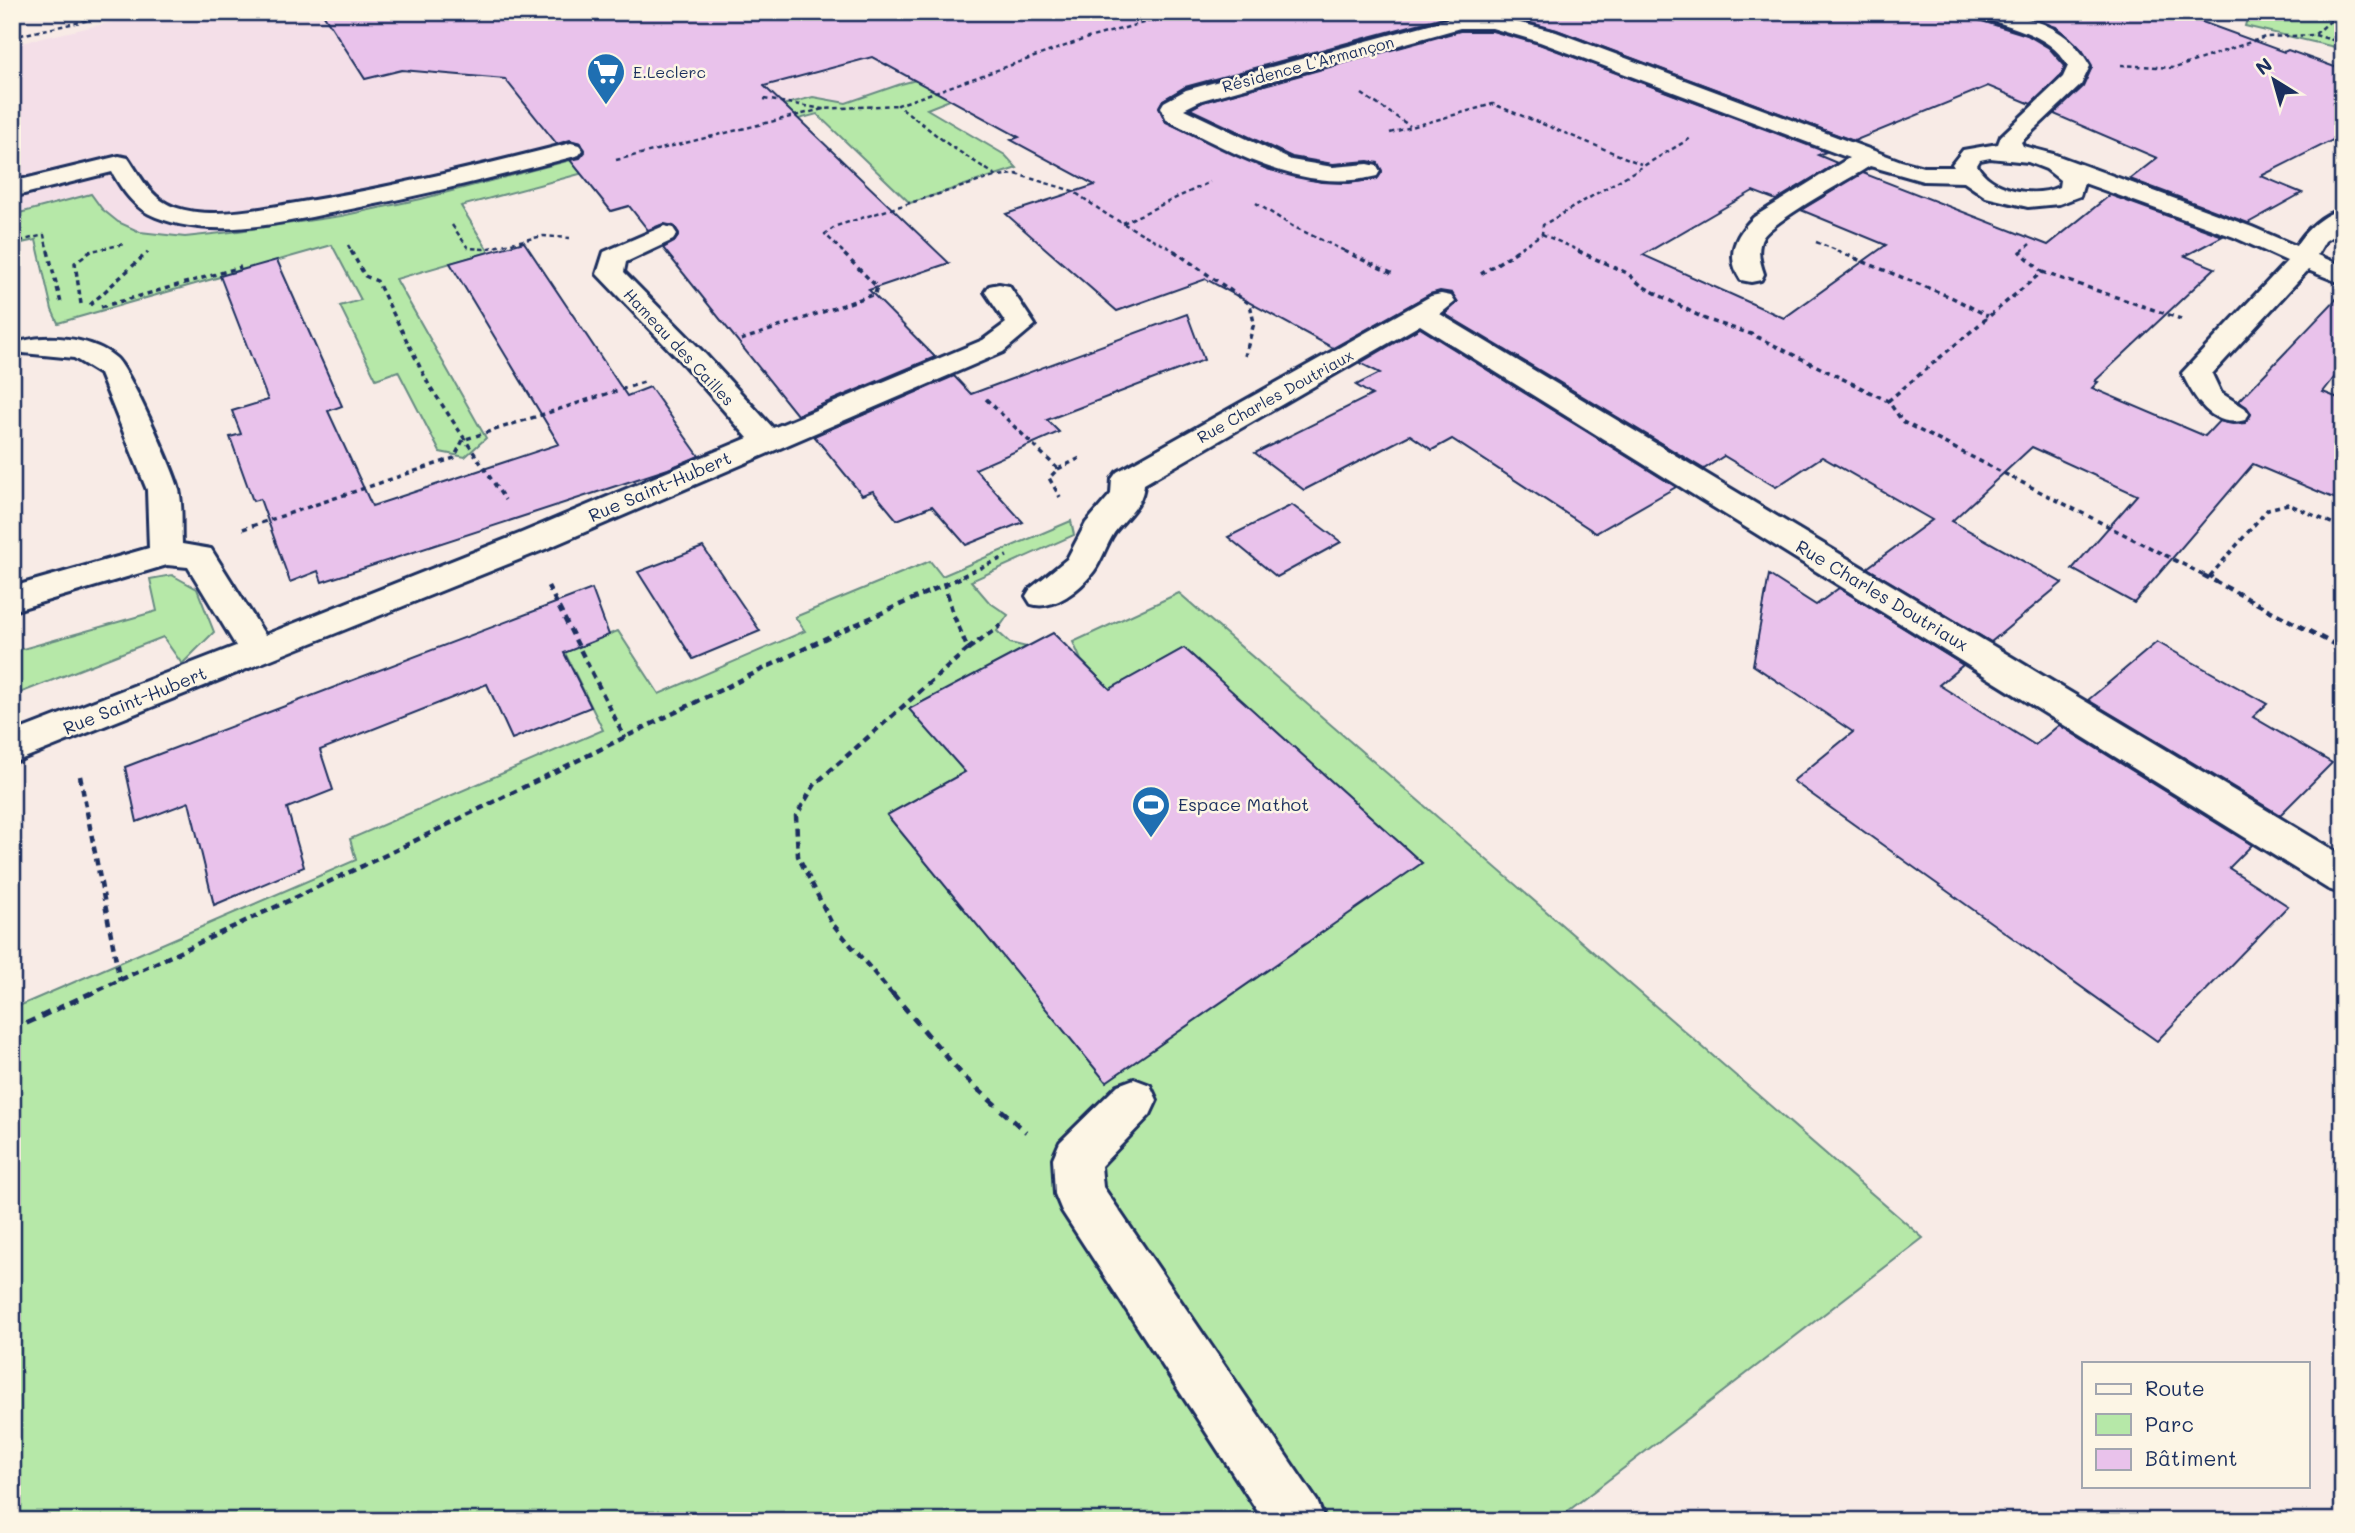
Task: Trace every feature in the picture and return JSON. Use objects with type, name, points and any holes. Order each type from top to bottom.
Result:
[{"type":"street","points":[[1983,12],[2050,37],[2071,51],[2079,66],[2073,80],[2009,141],[2013,151]]},
{"type":"street","name":"Résidence L'Armançon","points":[[1368,171],[1333,174],[1285,166],[1175,115],[1172,107],[1194,95],[1459,22],[1482,22],[1523,29],[1548,37],[1867,157],[1923,174],[1968,175]]},
{"type":"street","points":[[12,190],[119,163],[129,183],[150,204],[163,211],[196,219],[245,218],[332,205],[433,184],[571,150]]},
{"type":"street","points":[[2175,208],[2116,197],[2026,199],[2002,194],[1981,185],[1968,175],[1964,164],[1972,155],[1990,151],[2013,151],[2036,156],[2243,232],[2343,276]]},
{"type":"street","points":[[1751,274],[1744,258],[1745,246],[1752,231],[1867,157]]},
{"type":"street","points":[[2056,165],[2072,178],[2071,191],[2056,197]]},
{"type":"street","points":[[2234,414],[2209,398],[2197,373],[2293,273],[2315,236],[2343,216]]},
{"type":"street","points":[[613,258],[664,234]]},
{"type":"street","name":"Hameau des Cailles","points":[[613,258],[610,274],[695,360],[768,441]]},
{"type":"street","name":"Rue Saint-Hubert","points":[[12,749],[531,542],[993,346],[1021,325],[999,292]]},
{"type":"street","name":"Rue Charles Doutriaux","points":[[1098,531],[1127,496],[1128,479],[1432,307],[2343,877]]},
{"type":"street","points":[[33,347],[74,348],[100,357],[113,371],[163,490],[177,555]]},
{"type":"street","points":[[1043,596],[1080,566],[1098,531]]},
{"type":"street","points":[[12,599],[177,555],[199,557],[257,652]]},
{"type":"street","points":[[1134,1100],[1077,1158],[1079,1194],[1297,1521]]},
{"type":"path","points":[[12,37],[125,12]]},
{"type":"path","points":[[764,99],[822,109],[898,105],[1088,38],[1183,12]]},
{"type":"path","points":[[2314,34],[2341,12]]},
{"type":"path","points":[[2117,65],[2175,68],[2265,37],[2314,34],[2343,43]]},
{"type":"path","points":[[1493,104],[1642,165]]},
{"type":"path","points":[[898,105],[949,145],[997,176]]},
{"type":"path","points":[[1122,223],[1263,156]]},
{"type":"path","points":[[1542,234],[1543,225],[1660,156]]},
{"type":"path","points":[[177,555],[219,537],[454,458],[463,440],[684,369],[718,348],[875,294],[877,287],[825,234],[836,226],[997,176],[1016,174],[1073,191],[1122,223],[1175,251],[1250,304],[1254,323],[1244,358]]},
{"type":"path","points":[[1257,196],[1255,204],[1292,226],[1413,283],[1432,307],[1542,234]]},
{"type":"path","points":[[2056,197],[2064,209],[2056,222],[2021,252],[2042,272],[2231,338]]},
{"type":"path","points":[[162,235],[142,259],[82,312],[75,263],[88,251],[162,235],[196,219]]},
{"type":"path","points":[[448,219],[468,248],[484,249],[543,236],[570,238],[613,258]]},
{"type":"path","points":[[1763,222],[1953,298],[1988,317]]},
{"type":"path","points":[[1542,234],[1627,273],[1642,286],[1705,319],[1751,334],[1888,401],[1903,422],[2343,649]]},
{"type":"path","points":[[12,243],[44,235],[52,276],[65,316]]},
{"type":"path","points":[[344,239],[365,276],[377,281],[429,385],[531,542],[534,559],[625,738]]},
{"type":"path","points":[[1888,401],[2042,272]]},
{"type":"path","points":[[951,364],[1058,469],[1049,478],[1055,490],[1081,522],[1098,531]]},
{"type":"path","points":[[2209,578],[2268,509],[2288,504],[2343,528]]},
{"type":"path","points":[[12,1030],[388,854],[944,582],[1008,556]]},
{"type":"path","points":[[944,582],[953,614],[968,649],[815,784],[796,816],[798,856],[831,922],[964,1077],[1020,1129],[1077,1158]]},
{"type":"path","points":[[69,728],[96,851],[120,981]]},
{"type":"shaded area","points":[[156,12],[1169,12],[901,84],[846,103],[813,97],[421,199],[341,216],[185,237],[140,232],[118,222],[102,209],[91,194],[12,215],[12,45]]},
{"type":"green space","points":[[2249,12],[2343,12],[2343,49],[2245,26]]},
{"type":"green space","points":[[1052,44],[1086,46],[927,109],[1005,155],[1017,168],[910,203],[817,114],[668,155],[665,151],[461,206],[489,252],[396,279],[486,438],[465,457],[440,452],[398,371],[376,379],[340,306],[361,300],[332,245],[58,323],[52,310],[36,240],[12,245],[12,215],[91,194],[102,209],[118,222],[140,232],[185,237],[341,216],[421,199],[813,97],[846,103],[901,84]]},
{"type":"green space","points":[[1071,521],[1074,535],[971,581],[989,602],[1008,615],[997,631],[1010,643],[1027,647],[910,709],[965,772],[887,815],[1106,1082],[1422,863],[1184,648],[1110,689],[1081,660],[1073,642],[1179,593],[1923,1238],[1555,1521],[12,1521],[12,1009],[356,860],[350,839],[603,730],[564,651],[618,631],[659,694],[805,631],[795,617],[930,561],[942,576]]},
{"type":"green space","points":[[172,575],[197,589],[214,632],[182,664],[163,637],[12,696],[12,652],[157,611],[150,579]]},
{"type":"building","points":[[322,12],[1971,12],[1975,19],[2027,35],[2049,48],[2065,66],[2061,75],[2031,104],[1988,86],[1854,141],[1557,30],[1493,13],[1458,13],[1185,87],[1163,100],[1159,108],[1166,122],[1267,169],[1321,182],[1349,183],[1377,179],[1382,172],[1378,163],[1368,161],[1333,164],[1292,157],[1190,109],[1203,102],[1460,31],[1492,31],[1539,44],[1826,152],[1818,155],[1837,163],[1776,200],[1753,191],[1643,255],[1784,318],[1886,245],[1801,210],[1863,173],[2048,245],[2110,195],[2223,236],[2185,256],[2215,268],[2095,381],[2098,382],[2092,388],[2205,436],[2219,421],[2245,423],[2251,413],[2239,401],[2343,292],[2343,366],[2323,392],[2343,400],[2343,502],[2253,464],[2134,603],[2072,569],[2137,495],[2032,447],[1952,521],[2062,583],[1991,642],[1867,568],[1932,520],[1822,457],[1776,487],[1724,456],[1704,469],[1445,314],[1458,302],[1452,293],[1440,291],[1430,294],[1333,348],[1206,279],[1117,311],[1006,214],[1095,185],[1011,140],[1019,137],[872,57],[764,86],[949,263],[869,290],[935,357],[797,415],[663,248],[674,242],[679,235],[675,227],[663,224],[648,230],[629,206],[611,211],[570,160],[580,158],[585,152],[581,143],[570,140],[557,144],[505,79],[402,70],[365,79]]},
{"type":"building","points":[[2011,12],[2175,12],[2284,52],[2288,50],[2343,70],[2343,135],[2261,176],[2302,193],[2248,223],[2130,179],[2157,158],[2054,114],[2083,87],[2092,67],[2082,50],[2056,27]]},
{"type":"building","points":[[524,242],[627,396],[650,387],[699,456],[668,469],[322,582],[318,571],[290,582],[260,499],[253,501],[230,437],[241,434],[232,411],[268,400],[220,276],[277,260],[342,406],[328,411],[372,506],[559,444],[450,263]]},
{"type":"building","points":[[1187,314],[1204,360],[1047,420],[1059,432],[975,469],[1023,522],[966,545],[932,506],[897,520],[873,491],[862,495],[814,436],[954,376],[971,394]]},
{"type":"building","points":[[1420,328],[1676,487],[1596,533],[1452,439],[1432,450],[1410,435],[1304,490],[1255,453],[1372,395],[1356,385],[1380,373],[1360,363]]},
{"type":"building","points":[[1292,505],[1341,542],[1277,577],[1228,537]]},
{"type":"building","points":[[703,547],[760,631],[693,659],[638,572]]},
{"type":"building","points":[[1769,575],[1816,605],[1839,588],[1963,665],[1939,685],[2035,745],[2059,725],[2252,845],[2229,868],[2288,906],[2157,1041],[1793,781],[1853,732],[1753,665]]},
{"type":"building","points":[[592,589],[609,635],[564,653],[591,707],[512,739],[487,684],[320,750],[333,790],[287,808],[304,867],[214,905],[189,802],[137,822],[125,767]]},
{"type":"building","name":"Espace Mathot","points":[[1053,633],[1110,689],[1184,648],[1422,863],[1106,1082],[887,815],[965,772],[909,709]]},
{"type":"building","points":[[2157,642],[2267,704],[2253,717],[2332,763],[2280,815],[2088,700]]},
{"type":"place","name":"E.Leclerc","points":[[606,106]]},
{"type":"place","name":"Espace Mathot","points":[[1151,839]]}]
